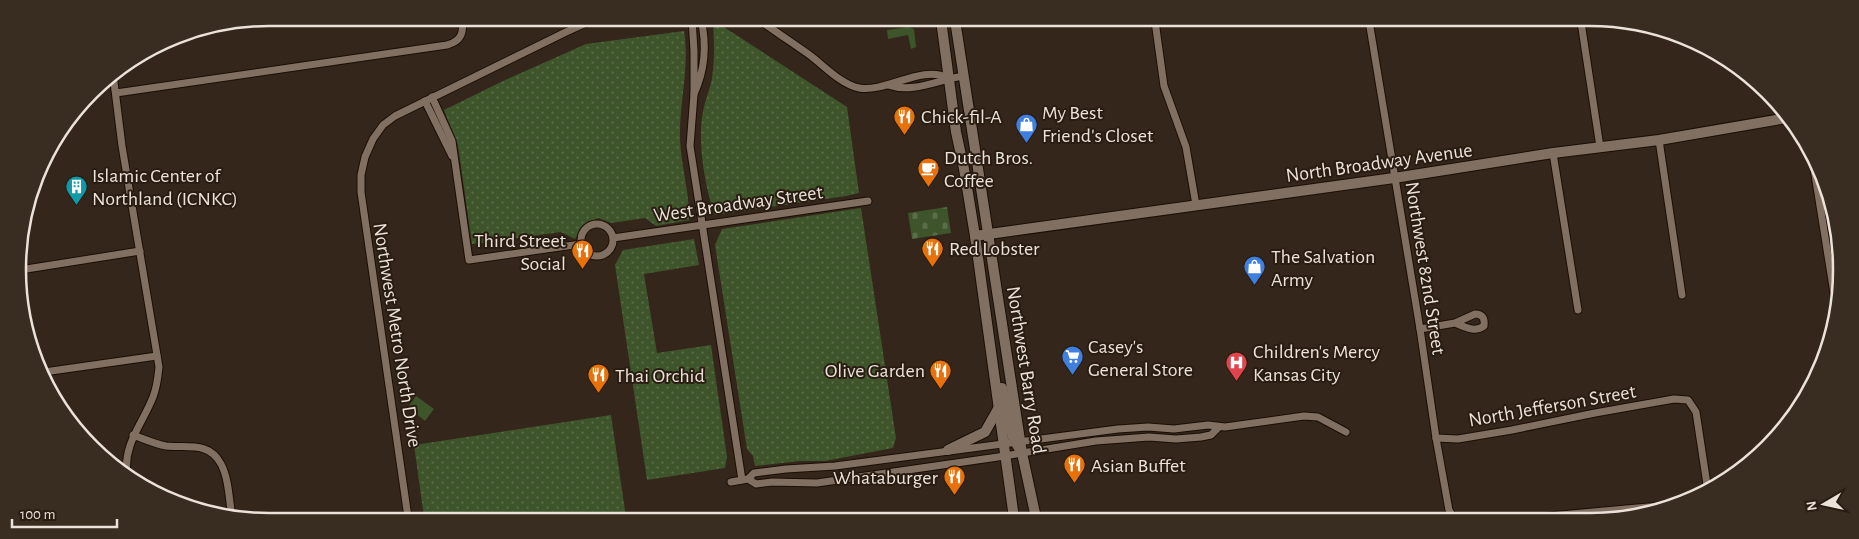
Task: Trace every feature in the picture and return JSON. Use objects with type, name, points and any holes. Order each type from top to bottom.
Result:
[{"type":"main road","name":"Northwest Barry Road","points":[[942,26],[948,78],[975,236],[999,408],[1016,445]]},
{"type":"main road","name":"Northwest Barry Road","points":[[956,26],[988,234],[1016,445],[1035,513]]},
{"type":"main road","name":"North Broadway Avenue","points":[[975,236],[1394,178],[1553,153],[1659,140],[1780,119]]},
{"type":"main road","points":[[993,369],[1001,384],[1016,445]]},
{"type":"main road","points":[[948,450],[985,432],[999,408]]},
{"type":"main road","name":"Northwest Barry Road","points":[[1013,513],[1006,455],[1016,445]]},
{"type":"street","points":[[116,93],[447,45],[457,42],[463,32],[463,26]]},
{"type":"street","name":"Northwest Metro North Drive","points":[[407,513],[362,210],[361,176],[365,157],[383,125],[395,116],[579,26]]},
{"type":"street","points":[[692,26],[694,94],[690,146],[745,480]]},
{"type":"street","points":[[694,94],[701,79],[705,63],[702,26]]},
{"type":"street","points":[[768,26],[830,71],[860,88],[888,85],[900,80],[939,73],[948,78],[964,76]]},
{"type":"street","points":[[1156,26],[1164,86],[1186,147],[1196,206]]},
{"type":"street","name":"Northwest 82nd Street","points":[[1370,26],[1436,438],[1451,513]]},
{"type":"street","points":[[1582,26],[1600,147]]},
{"type":"street","points":[[114,83],[122,146],[159,367],[156,390],[133,435],[127,467]]},
{"type":"street","points":[[429,99],[452,141],[469,260],[581,244]]},
{"type":"street","points":[[1659,140],[1682,296]]},
{"type":"street","points":[[1553,153],[1578,310]]},
{"type":"street","points":[[1816,182],[1832,281]]},
{"type":"street","name":"West Broadway Street","points":[[613,238],[868,201]]},
{"type":"street","points":[[594,224],[606,227],[613,238],[611,248],[606,254],[600,256],[589,255],[581,244],[584,231],[594,224]]},
{"type":"street","points":[[1827,247],[1832,247]]},
{"type":"street","points":[[26,269],[140,251]]},
{"type":"street","points":[[1420,329],[1455,323]]},
{"type":"street","points":[[49,371],[157,356]]},
{"type":"street","name":"North Jefferson Street","points":[[1436,438],[1458,439],[1674,399],[1688,400],[1696,412],[1707,482]]},
{"type":"street","points":[[731,482],[745,480],[756,484],[772,482],[817,483],[1006,455],[1016,445],[1118,429],[1148,427],[1174,429],[1208,425],[1219,427],[1304,416],[1318,417],[1346,432]]},
{"type":"street","points":[[745,480],[754,473],[835,466],[948,450],[1117,438],[1201,437],[1211,435],[1219,427]]},
{"type":"street","points":[[133,435],[168,446],[202,447],[216,456],[224,470],[231,510]]},
{"type":"street","points":[[1581,513],[1637,508]]},
{"type":"green space","points":[[713,26],[722,26],[847,107],[859,193],[715,215],[705,178],[701,136],[703,112],[713,71]]},
{"type":"green space","points":[[908,27],[914,29],[916,47],[911,49],[908,35],[888,39],[887,30]]},
{"type":"green space","points":[[684,31],[686,58],[680,139],[689,220],[656,226],[645,218],[611,223],[598,218],[583,225],[575,239],[561,232],[472,244],[458,145],[444,110],[586,44]]},
{"type":"green space","points":[[947,207],[951,233],[912,239],[908,213]]},
{"type":"green space","points":[[861,208],[896,438],[893,448],[825,461],[800,461],[755,466],[753,456],[747,449],[715,245],[722,229]]},
{"type":"green space","points":[[694,239],[699,265],[644,274],[657,353],[711,345],[727,457],[725,468],[647,480],[615,265],[623,250]]},
{"type":"green space","points":[[416,396],[434,409],[425,421],[408,407]]},
{"type":"green space","points":[[611,415],[625,513],[423,513],[414,445]]},
{"type":"place","name":"Chick-fil-A","points":[[905,135]]},
{"type":"place","name":"My Best Friend's Closet","points":[[1026,143]]},
{"type":"place","name":"Dutch Bros. Coffee","points":[[928,188]]},
{"type":"place","name":"Islamic Center of Northland (ICNKC)","points":[[76,205]]},
{"type":"place","name":"Red Lobster","points":[[933,267]]},
{"type":"place","name":"Third Street Social","points":[[582,270]]},
{"type":"place","name":"The Salvation Army","points":[[1255,286]]},
{"type":"place","name":"Casey's General Store","points":[[1072,376]]},
{"type":"place","name":"Children's Mercy Kansas City","points":[[1237,381]]},
{"type":"place","name":"Olive Garden","points":[[941,389]]},
{"type":"place","name":"Thai Orchid","points":[[599,394]]},
{"type":"place","name":"Asian Buffet","points":[[1075,484]]},
{"type":"place","name":"Whataburger","points":[[954,496]]}]
